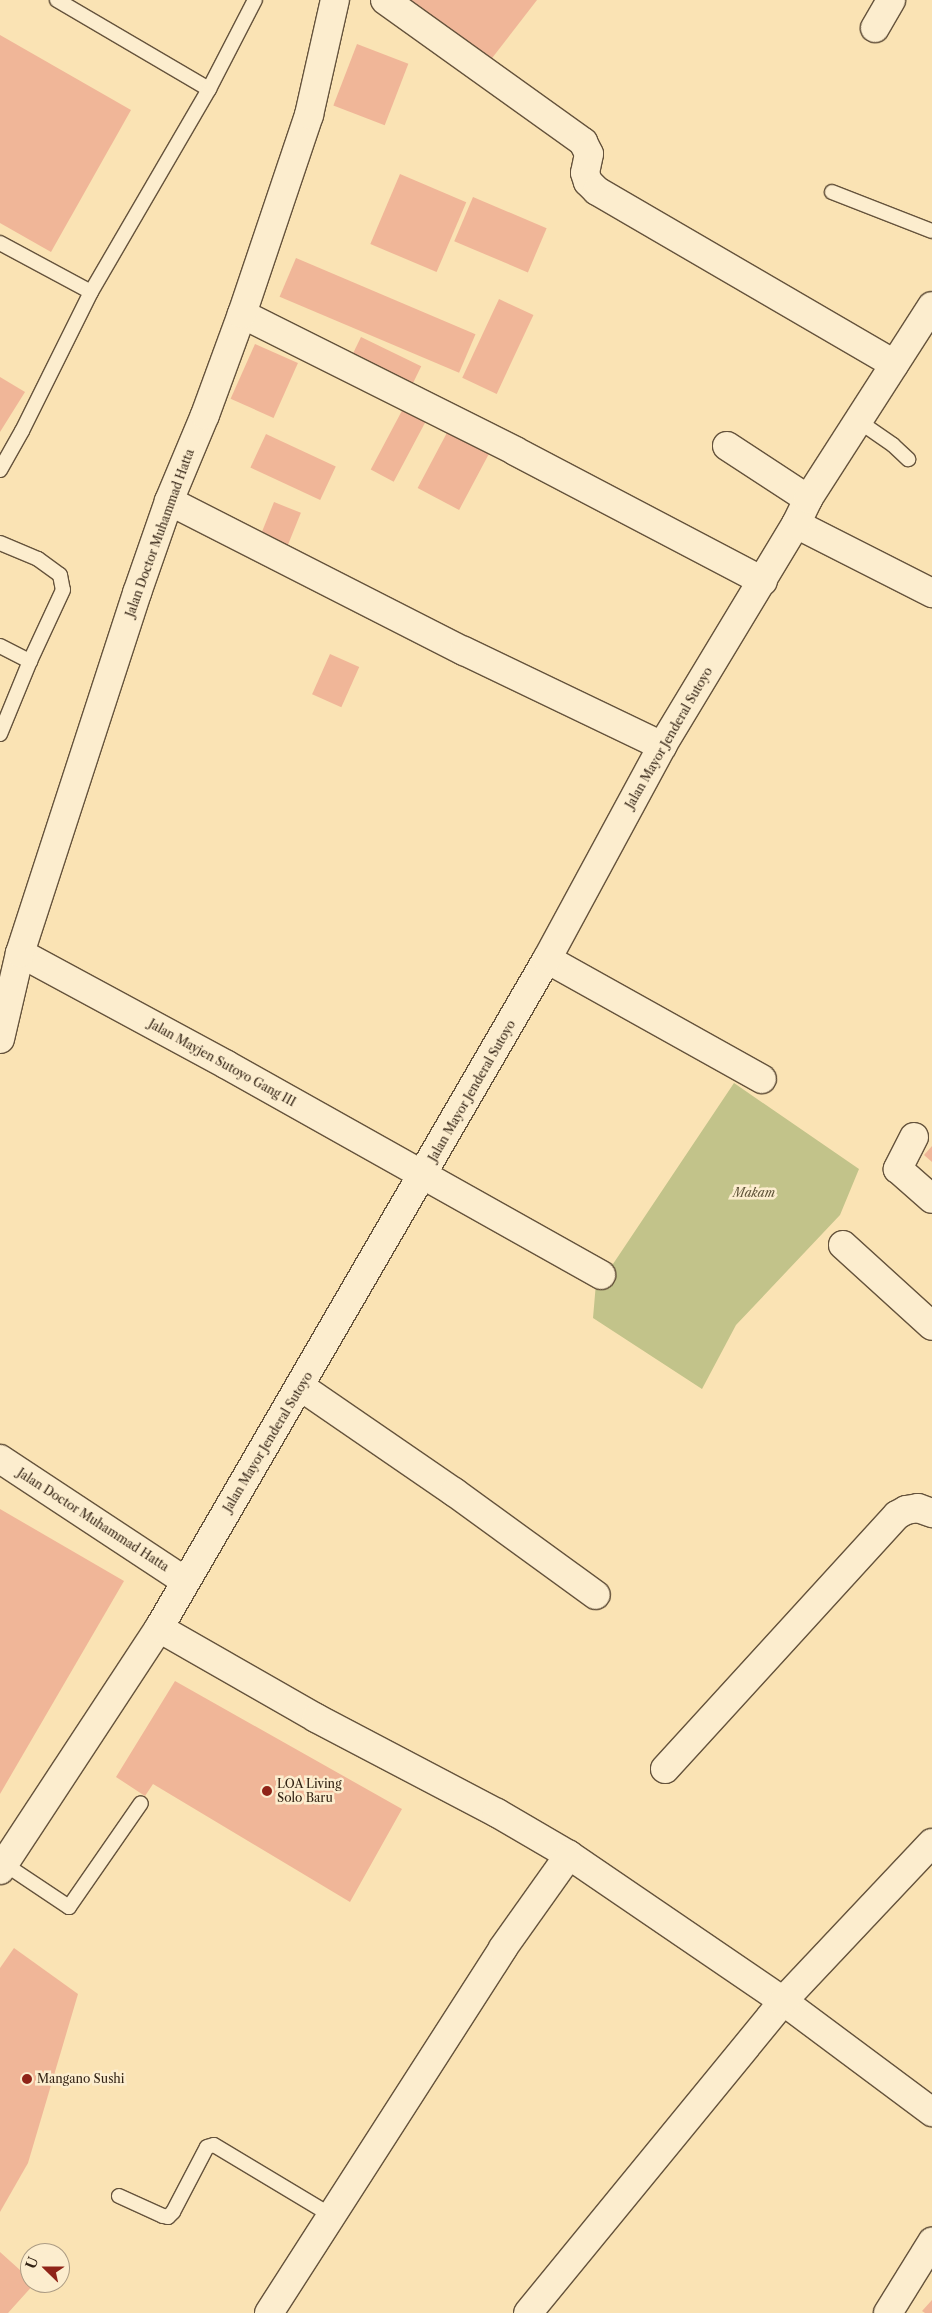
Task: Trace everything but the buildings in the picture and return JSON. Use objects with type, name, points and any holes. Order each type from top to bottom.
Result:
[{"type":"street","name":"Jalan Doctor Muhammad Hatta","points":[[0,1039],[20,953],[134,602],[169,501],[205,415],[242,314],[309,115],[334,0]]},
{"type":"street","points":[[385,0],[583,142],[590,154],[586,173],[588,182],[598,191],[894,364]]},
{"type":"street","points":[[874,28],[891,0]]},
{"type":"street","name":"Jalan Mayor Jenderal Sutoyo","points":[[2,1865],[159,1628],[301,1387],[547,960],[662,746],[796,524],[808,499],[932,306]]},
{"type":"street","points":[[242,314],[514,451],[762,580]]},
{"type":"street","points":[[727,446],[808,499]]},
{"type":"street","points":[[169,501],[464,651],[662,746]]},
{"type":"street","points":[[796,524],[932,593]]},
{"type":"street","name":"Jalan Mayjen Sutoyo Gang III","points":[[20,953],[424,1175],[601,1275]]},
{"type":"street","points":[[547,960],[762,1079]]},
{"type":"street","points":[[914,1137],[898,1169],[932,1199]]},
{"type":"street","points":[[843,1245],[932,1326]]},
{"type":"street","points":[[301,1387],[454,1492],[596,1595]]},
{"type":"street","name":"Jalan Doctor Muhammad Hatta","points":[[0,1459],[185,1581]]},
{"type":"street","points":[[665,1769],[897,1515],[906,1510],[918,1508],[932,1513]]},
{"type":"street","points":[[159,1628],[316,1718],[498,1813],[569,1855],[783,2001],[932,2112]]},
{"type":"street","points":[[528,2313],[783,2001],[932,1843]]},
{"type":"street","points":[[269,2313],[503,1948],[569,1855]]},
{"type":"street","points":[[888,2313],[932,2242]]},
{"type":"lane","points":[[57,0],[209,89]]},
{"type":"lane","points":[[2,461],[91,292],[209,89],[255,0]]},
{"type":"lane","points":[[832,192],[932,231]]},
{"type":"lane","points":[[0,244],[91,292]]},
{"type":"lane","points":[[857,420],[892,444],[908,459]]},
{"type":"lane","points":[[0,543],[38,559],[60,575],[63,590],[30,661],[0,734]]},
{"type":"lane","points":[[0,646],[30,661]]},
{"type":"lane","points":[[2,1865],[69,1907],[141,1803]]},
{"type":"lane","points":[[119,2196],[168,2217],[173,2212],[207,2148],[214,2144],[332,2216]]},
{"type":"green space","name":"Makam","points":[[734,1083],[859,1169],[840,1215],[736,1325],[702,1389],[593,1318],[596,1283],[602,1268],[613,1264]]},
{"type":"place","name":"LOA Living Solo Baru","points":[[267,1791]]},
{"type":"place","name":"Mangano Sushi","points":[[27,2079]]}]
